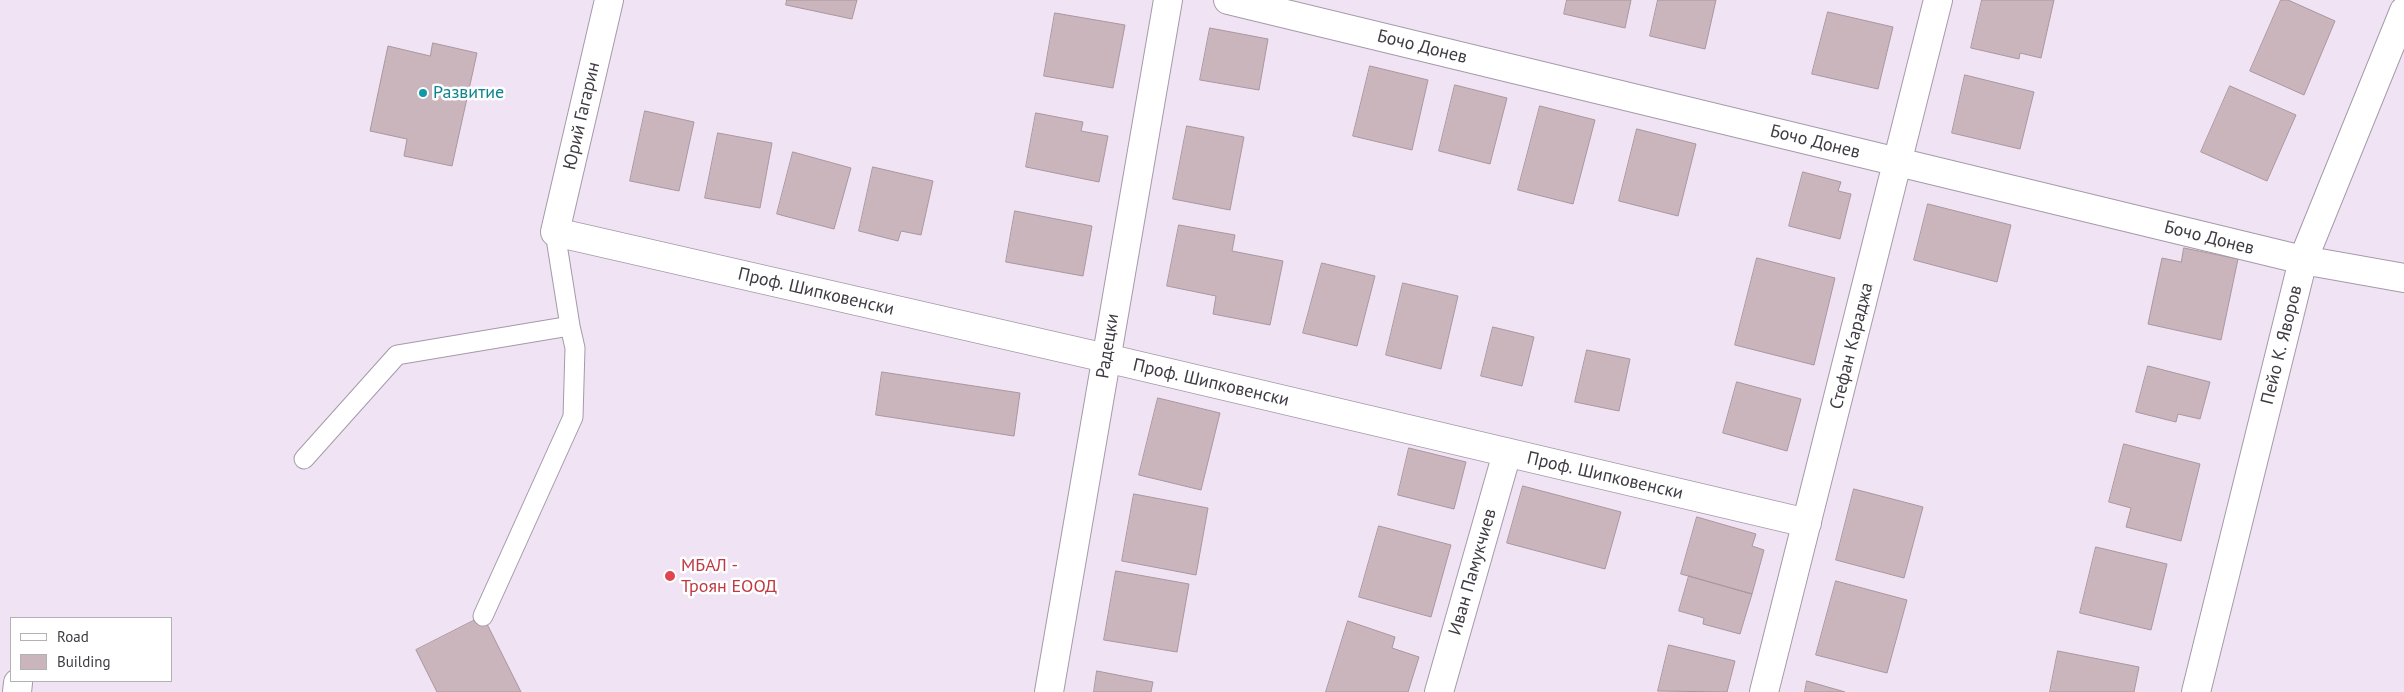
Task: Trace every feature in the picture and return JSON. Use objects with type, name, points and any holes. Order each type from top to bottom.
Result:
[{"type":"street","name":"Юрий Гагарин","points":[[555,232],[609,0]]},
{"type":"street","name":"Радецки","points":[[1049,692],[1168,0]]},
{"type":"street","name":"Бочо Донев","points":[[1228,0],[2303,260],[2404,278]]},
{"type":"street","name":"Стефан Караджа","points":[[1764,692],[1938,0]]},
{"type":"street","name":"Пейо К. Яворов","points":[[2196,692],[2303,260],[2404,11]]},
{"type":"street","name":"Проф. Шипковенски","points":[[555,232],[1106,358],[1807,523]]},
{"type":"street","name":"Иван Памукчиев","points":[[1439,692],[1507,453]]},
{"type":"lane","points":[[483,616],[573,417],[574,348],[555,232]]},
{"type":"lane","points":[[304,459],[397,354],[570,326]]},
{"type":"building","points":[[787,0],[857,0],[852,19],[786,5]]},
{"type":"building","points":[[1567,0],[1631,0],[1625,28],[1564,14]]},
{"type":"building","points":[[1658,0],[1716,0],[1705,49],[1650,36]]},
{"type":"building","points":[[1982,0],[2054,0],[2041,58],[2020,53],[2019,59],[1971,48]]},
{"type":"building","points":[[2281,0],[2288,0],[2335,21],[2304,95],[2250,71]]},
{"type":"building","points":[[1828,12],[1893,27],[1878,89],[1812,74]]},
{"type":"building","points":[[1055,13],[1125,25],[1113,88],[1044,76]]},
{"type":"building","points":[[1210,28],[1268,39],[1259,90],[1200,80]]},
{"type":"building","name":"Развитие","points":[[433,43],[477,53],[452,166],[404,156],[407,139],[370,131],[388,46],[430,56]]},
{"type":"building","points":[[1370,66],[1428,80],[1412,150],[1353,136]]},
{"type":"building","points":[[1965,75],[2034,92],[2020,149],[1952,133]]},
{"type":"building","points":[[1455,85],[1507,98],[1490,164],[1439,151]]},
{"type":"building","points":[[2230,86],[2296,115],[2267,181],[2201,152]]},
{"type":"building","points":[[1540,106],[1595,120],[1573,204],[1518,190]]},
{"type":"building","points":[[645,111],[694,122],[679,191],[630,181]]},
{"type":"building","points":[[1036,113],[1083,122],[1081,131],[1108,136],[1099,182],[1026,167]]},
{"type":"building","points":[[1187,126],[1244,137],[1230,210],[1173,199]]},
{"type":"building","points":[[1637,129],[1696,144],[1678,216],[1619,201]]},
{"type":"building","points":[[718,133],[772,143],[760,208],[705,198]]},
{"type":"building","points":[[793,152],[851,168],[834,229],[777,214]]},
{"type":"building","points":[[873,167],[933,181],[921,235],[901,231],[898,241],[859,231]]},
{"type":"building","points":[[1803,172],[1841,182],[1838,191],[1851,194],[1840,239],[1789,226]]},
{"type":"building","points":[[1928,204],[2011,225],[1997,282],[1914,260]]},
{"type":"building","points":[[1015,211],[1092,226],[1083,276],[1006,262]]},
{"type":"building","points":[[1179,225],[1235,235],[1232,251],[1283,261],[1270,325],[1213,314],[1216,296],[1167,286]]},
{"type":"building","points":[[2184,248],[2238,259],[2221,340],[2148,324],[2162,258],[2181,262]]},
{"type":"building","points":[[1757,258],[1835,278],[1814,365],[1735,345]]},
{"type":"building","points":[[1322,263],[1375,276],[1357,346],[1303,333]]},
{"type":"building","points":[[1403,283],[1458,296],[1441,369],[1386,355]]},
{"type":"building","points":[[1493,327],[1534,337],[1522,386],[1481,376]]},
{"type":"building","points":[[1587,350],[1630,359],[1619,411],[1575,402]]},
{"type":"building","points":[[2148,366],[2210,382],[2200,419],[2178,414],[2176,422],[2136,412]]},
{"type":"building","points":[[882,372],[1020,393],[1014,436],[876,415]]},
{"type":"building","points":[[1737,382],[1801,399],[1787,451],[1723,433]]},
{"type":"building","points":[[1158,398],[1220,413],[1201,490],[1139,475]]},
{"type":"building","points":[[2124,444],[2200,464],[2181,541],[2126,527],[2131,508],[2109,502]]},
{"type":"building","points":[[1409,448],[1466,462],[1454,509],[1398,495]]},
{"type":"building","points":[[1523,486],[1621,512],[1605,569],[1507,543]]},
{"type":"building","points":[[1854,489],[1923,507],[1904,578],[1836,560]]},
{"type":"building","points":[[1134,494],[1208,508],[1196,575],[1122,561]]},
{"type":"building","points":[[1697,517],[1756,534],[1752,546],[1764,550],[1752,594],[1681,574]]},
{"type":"building","points":[[1379,526],[1451,545],[1431,617],[1359,597]]},
{"type":"building","points":[[2096,547],[2167,564],[2151,630],[2080,613]]},
{"type":"building","points":[[1116,571],[1189,584],[1177,652],[1104,640]]},
{"type":"building","points":[[1689,576],[1752,594],[1740,634],[1703,624],[1704,618],[1679,611]]},
{"type":"building","points":[[1836,581],[1907,600],[1887,673],[1816,655]]},
{"type":"building","points":[[483,616],[521,692],[437,692],[416,650]]},
{"type":"building","points":[[1348,621],[1395,637],[1392,648],[1419,657],[1408,692],[1326,692]]},
{"type":"building","points":[[1669,645],[1735,661],[1727,692],[1658,691]]},
{"type":"building","points":[[2058,651],[2139,667],[2134,692],[2050,692]]},
{"type":"building","points":[[1097,671],[1153,682],[1151,692],[1094,692]]},
{"type":"building","points":[[1807,681],[1845,692],[1805,692]]},
{"type":"place","name":"Развитие","points":[[423,93]]},
{"type":"place","name":"МБАЛ - Троян ЕООД","points":[[670,576]]}]
